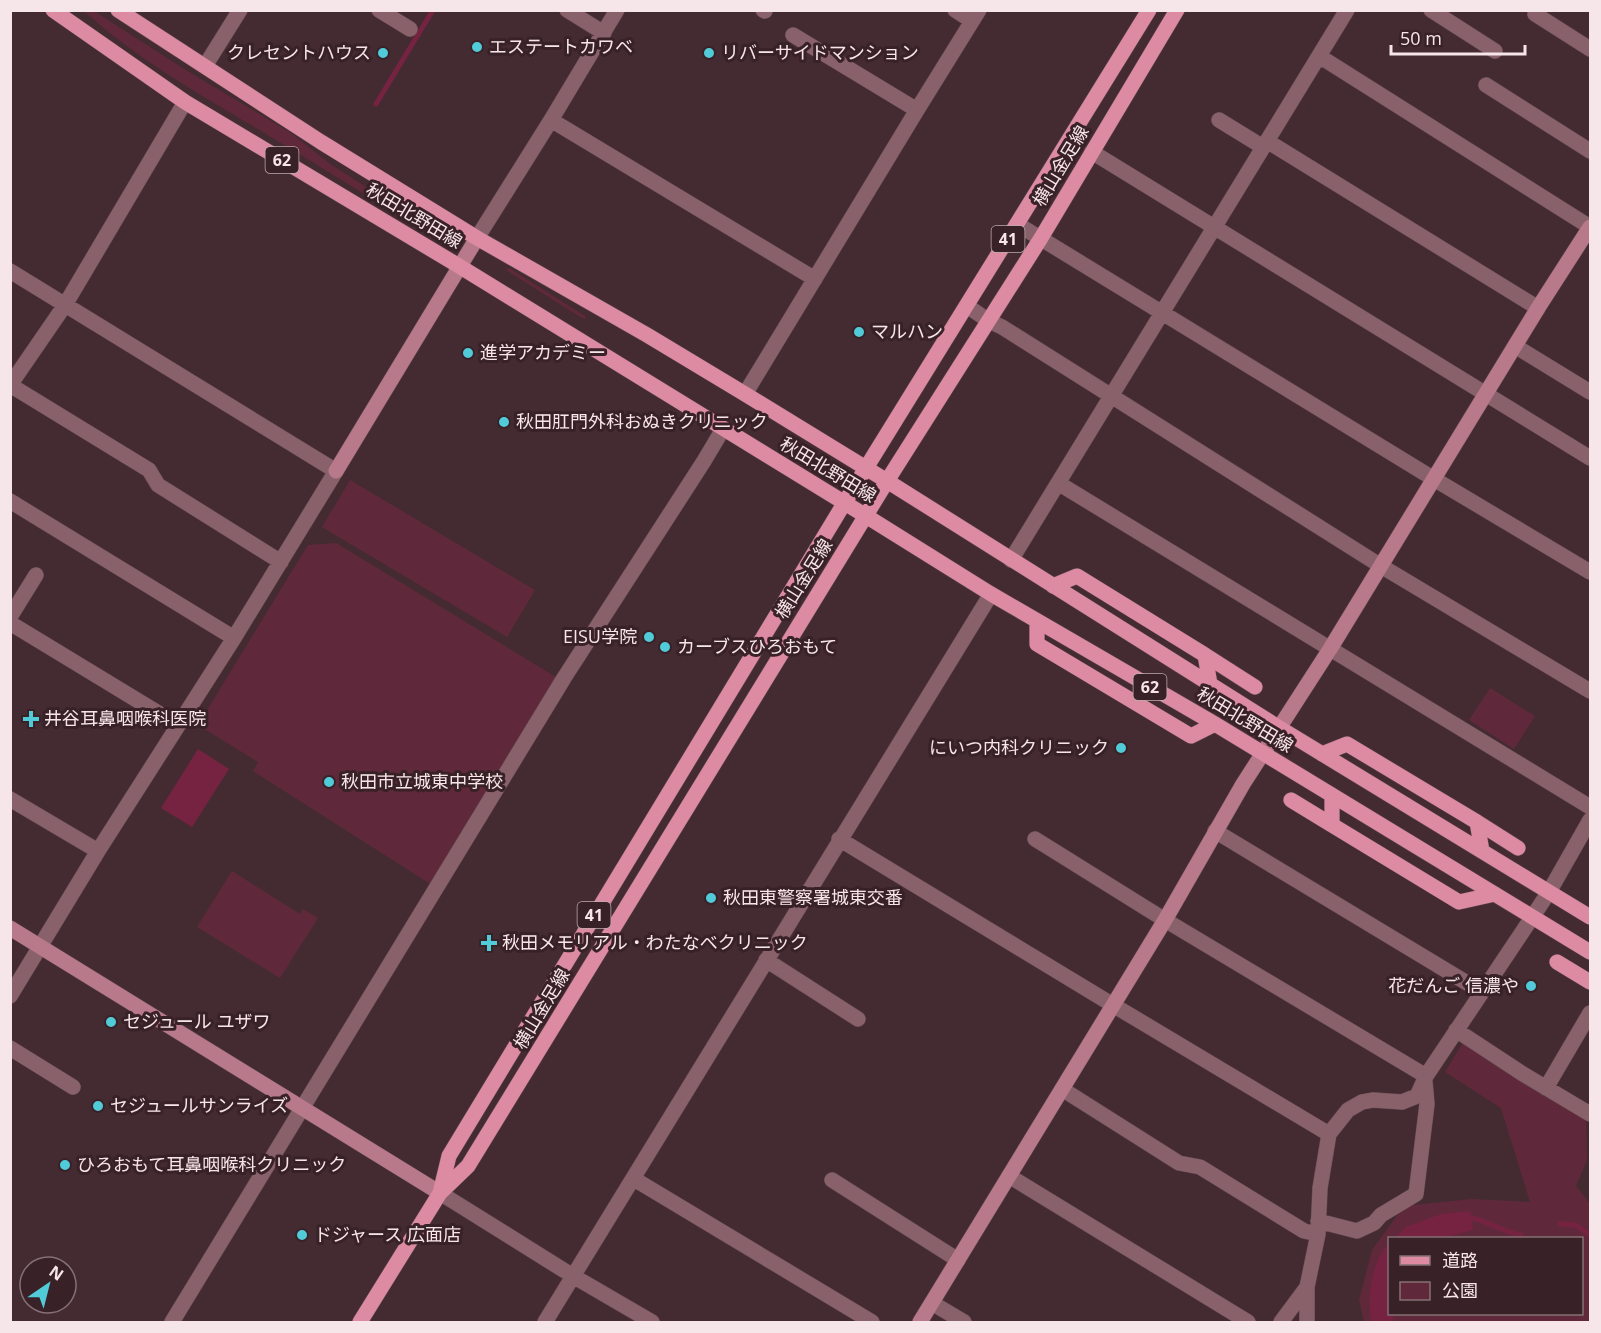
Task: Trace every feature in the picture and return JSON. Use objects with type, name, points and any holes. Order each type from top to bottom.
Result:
[{"type":"main road","name":"秋田北野田線","points":[[52,10],[185,102],[459,266],[991,594],[1215,724],[1590,952]]},
{"type":"main road","name":"秋田北野田線","points":[[118,10],[311,135],[477,238],[745,394],[1278,727],[1590,916]]},
{"type":"main road","name":"横山金足線","points":[[360,1323],[440,1193],[468,1166],[887,481],[1041,238],[1177,10]]},
{"type":"main road","name":"横山金足線","points":[[440,1193],[449,1156],[845,502],[1147,11]]},
{"type":"main road","points":[[1053,586],[1077,576],[1255,687]]},
{"type":"main road","points":[[1037,621],[1037,644],[1191,736],[1215,724]]},
{"type":"main road","points":[[1205,655],[1210,684]]},
{"type":"main road","points":[[1322,754],[1347,744],[1518,848]]},
{"type":"main road","points":[[1332,795],[1332,825]]},
{"type":"main road","points":[[1290,800],[1459,902],[1495,894]]},
{"type":"main road","points":[[1477,822],[1482,851]]},
{"type":"main road","points":[[634,850],[654,862]]},
{"type":"main road","points":[[1557,962],[1590,982]]},
{"type":"street","points":[[205,66],[240,10]]},
{"type":"street","points":[[379,10],[410,29]]},
{"type":"street","points":[[567,10],[604,33]]},
{"type":"street","points":[[10,996],[98,851],[281,562],[459,266],[617,10]]},
{"type":"street","points":[[745,394],[976,16],[955,10]]},
{"type":"street","points":[[1011,560],[1347,10]]},
{"type":"street","points":[[1431,10],[1495,51]]},
{"type":"street","points":[[1535,14],[1590,50]]},
{"type":"street","points":[[793,35],[917,110]]},
{"type":"street","points":[[920,1323],[1165,920],[1262,753],[1330,649],[1590,227],[1318,56]]},
{"type":"street","points":[[1486,85],[1590,151]]},
{"type":"street","points":[[185,102],[65,305],[10,385],[149,470],[159,485],[281,562]]},
{"type":"street","points":[[551,120],[815,279]]},
{"type":"street","points":[[1219,120],[1265,144],[1538,308]]},
{"type":"street","points":[[1092,152],[1590,458]]},
{"type":"street","points":[[1017,224],[1590,572]]},
{"type":"street","points":[[10,271],[336,471]]},
{"type":"street","points":[[966,306],[1381,566],[1590,691]]},
{"type":"street","points":[[1515,346],[1590,392]]},
{"type":"street","points":[[172,1323],[564,678],[723,429]]},
{"type":"street","points":[[1058,483],[1590,807]]},
{"type":"street","points":[[10,501],[234,638]]},
{"type":"street","points":[[10,617],[36,575]]},
{"type":"street","points":[[545,1323],[991,594]]},
{"type":"street","points":[[10,623],[178,725]]},
{"type":"street","points":[[10,800],[98,851]]},
{"type":"street","points":[[1307,1323],[1307,1287],[1318,1228],[1320,1188],[1329,1134],[1348,1110],[1362,1102],[1373,1100],[1402,1102],[1417,1096],[1426,1077],[1456,1030],[1549,892],[1590,820]]},
{"type":"street","points":[[1215,831],[1482,992]]},
{"type":"street","points":[[839,839],[1329,1134]]},
{"type":"street","points":[[1035,839],[1426,1077]]},
{"type":"street","points":[[10,928],[652,1323]]},
{"type":"street","points":[[766,960],[858,1019]]},
{"type":"street","points":[[1546,1088],[1590,1013]]},
{"type":"street","points":[[1456,1030],[1590,1114]]},
{"type":"street","points":[[10,1048],[72,1087]]},
{"type":"street","points":[[1062,1089],[1179,1162],[1200,1167],[1304,1231],[1318,1228],[1357,1231],[1416,1194],[1427,1104],[1426,1077]]},
{"type":"street","points":[[1009,1176],[1248,1323]]},
{"type":"street","points":[[634,1179],[872,1323]]},
{"type":"street","points":[[832,1180],[958,1260]]},
{"type":"street","points":[[1281,1323],[1307,1287]]},
{"type":"street","points":[[932,1303],[964,1323]]},
{"type":"green space","points":[[84,11],[94,11],[184,69],[291,133],[330,164],[431,228],[430,232],[426,232],[168,74],[125,44]]},
{"type":"green space","points":[[509,268],[585,316],[586,319],[506,270]]},
{"type":"green space","points":[[350,480],[535,590],[507,637],[322,527]]},
{"type":"green space","points":[[336,543],[559,679],[432,885],[253,771],[258,762],[198,725],[308,545]]},
{"type":"green space","points":[[1490,688],[1535,716],[1514,749],[1469,720]]},
{"type":"green space","points":[[232,871],[300,914],[303,909],[318,918],[280,978],[197,927]]},
{"type":"green space","points":[[1465,1039],[1586,1118],[1587,1160],[1576,1186],[1590,1204],[1590,1322],[1364,1322],[1359,1300],[1372,1250],[1404,1206],[1472,1199],[1530,1202],[1501,1108],[1445,1072]]},
{"type":"shaded area","points":[[198,749],[229,769],[192,827],[161,808]]},
{"type":"shaded area","points":[[1470,1211],[1473,1230],[1447,1237],[1396,1237],[1406,1227],[1441,1214]]},
{"type":"shaded area","points":[[1388,1244],[1388,1315],[1392,1315],[1394,1322],[1372,1322],[1370,1292],[1378,1259]]},
{"type":"waterway","points":[[376,104],[433,10]]},
{"type":"waterway","points":[[1471,1218],[1521,1235]]},
{"type":"waterway","points":[[1560,1224],[1575,1225],[1590,1235]]},
{"type":"place","name":"エステートカワベ","points":[[477,47]]},
{"type":"place","name":"クレセントハウス","points":[[383,53]]},
{"type":"place","name":"リバーサイドマンション","points":[[709,53]]},
{"type":"place","name":"マルハン","points":[[859,332]]},
{"type":"place","name":"進学アカデミー","points":[[468,353]]},
{"type":"place","name":"秋田肛門外科おぬきクリニック","points":[[504,422]]},
{"type":"place","name":"EISU学院","points":[[649,637]]},
{"type":"place","name":"カーブスひろおもて","points":[[665,647]]},
{"type":"place","name":"井谷耳鼻咽喉科医院","points":[[31,719]]},
{"type":"place","name":"にいつ内科クリニック","points":[[1121,748]]},
{"type":"place","name":"秋田市立城東中学校","points":[[329,782]]},
{"type":"place","name":"秋田東警察署城東交番","points":[[711,898]]},
{"type":"place","name":"秋田メモリアル・わたなべクリニック","points":[[489,943]]},
{"type":"place","name":"花だんご 信濃や","points":[[1531,986]]},
{"type":"place","name":"セジュール ユザワ","points":[[111,1022]]},
{"type":"place","name":"セジュールサンライズ","points":[[98,1106]]},
{"type":"place","name":"ひろおもて耳鼻咽喉科クリニック","points":[[65,1165]]},
{"type":"place","name":"ドジャース 広面店","points":[[302,1235]]}]
